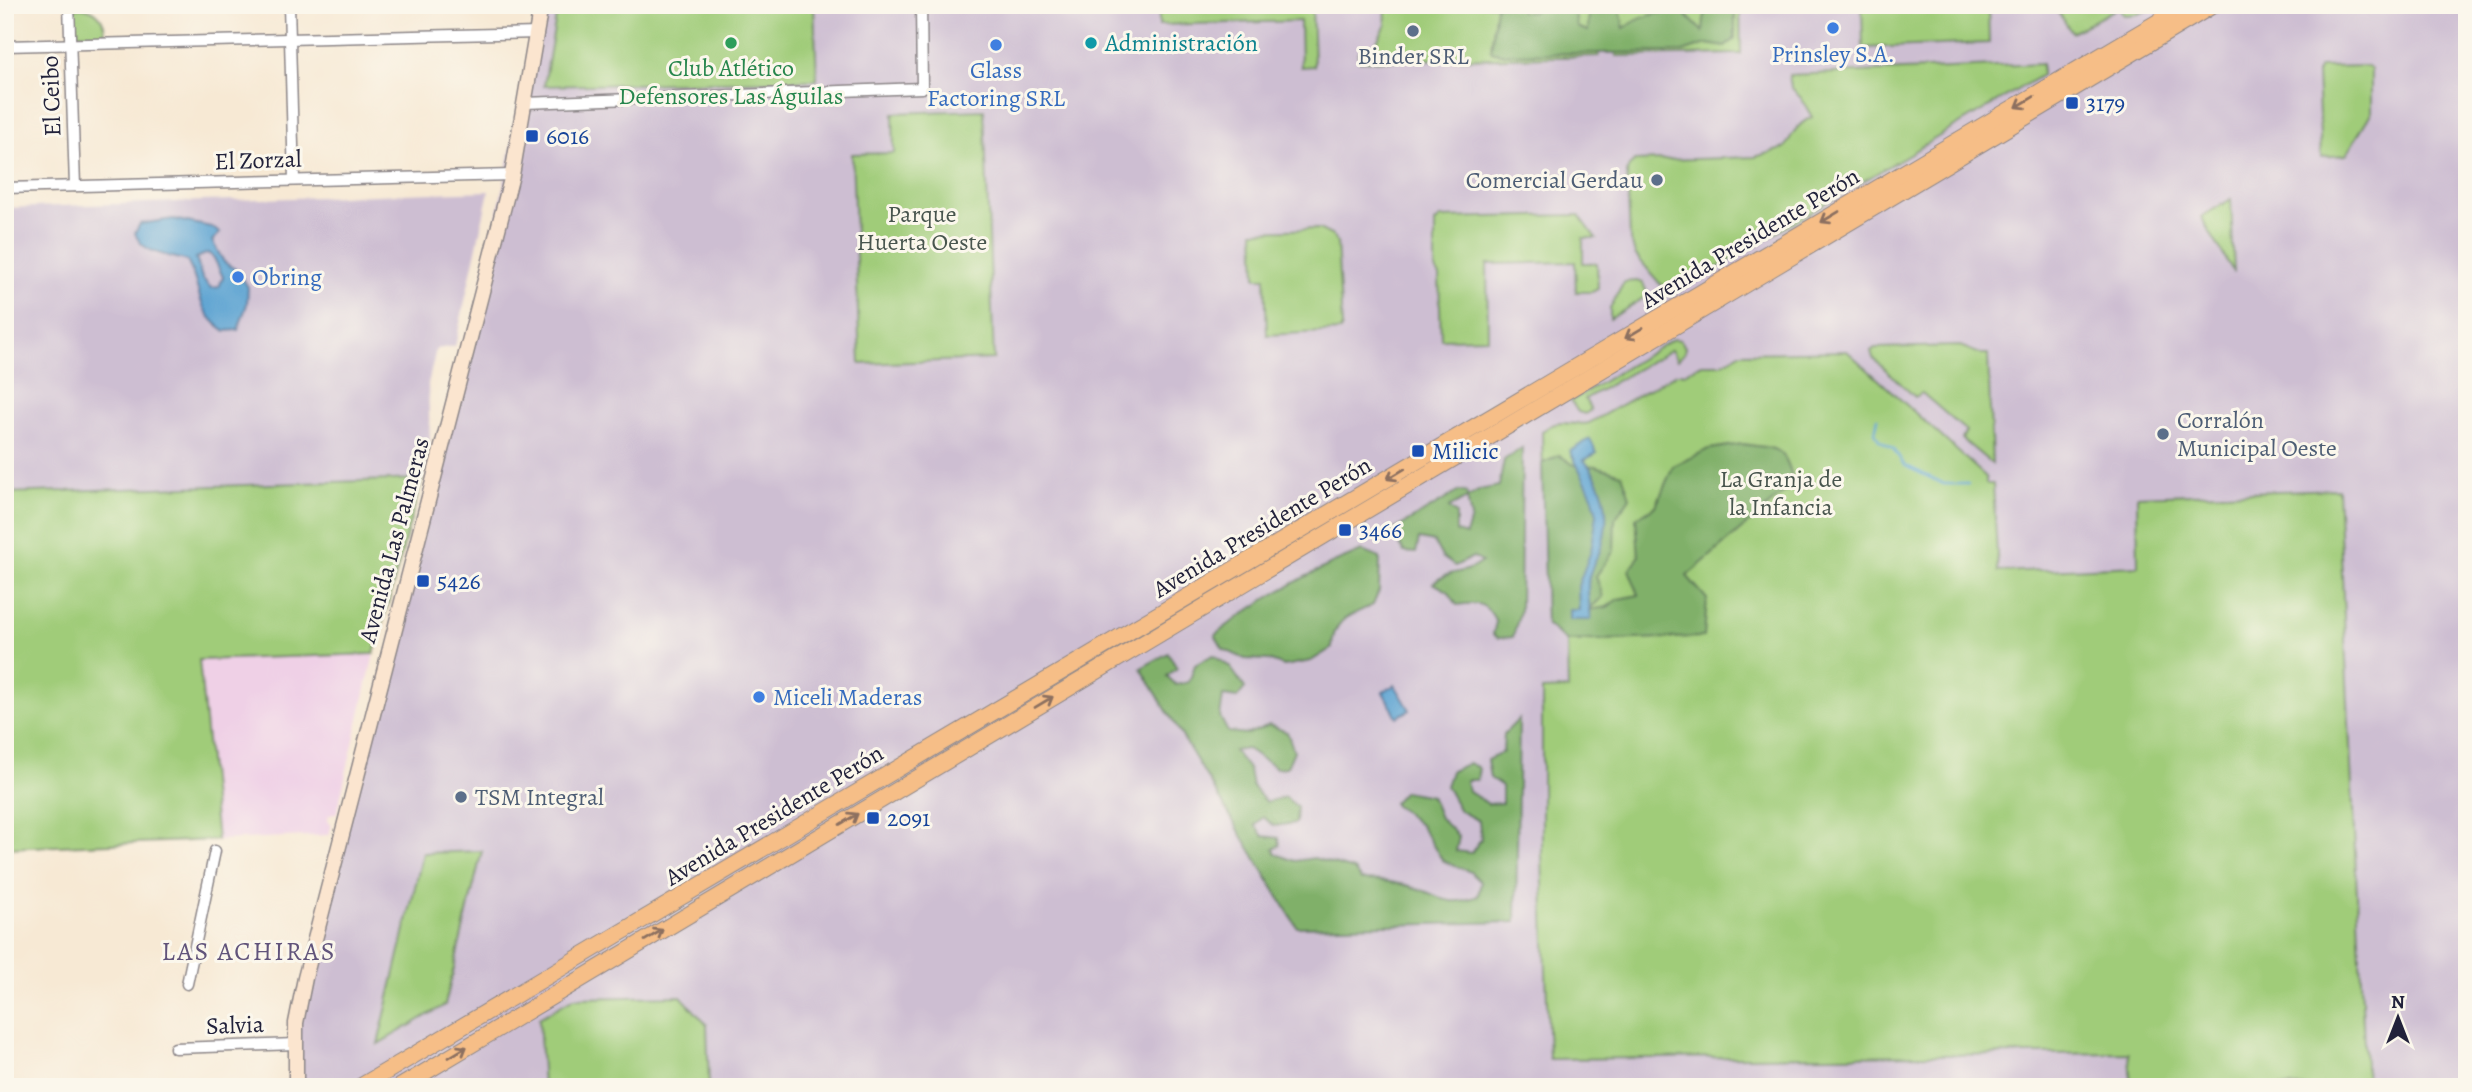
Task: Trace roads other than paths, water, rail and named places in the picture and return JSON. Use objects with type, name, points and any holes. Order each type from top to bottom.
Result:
[{"type":"main road","name":"Avenida Las Palmeras","points":[[296,1087],[296,1023],[305,978],[512,175],[541,5]]},
{"type":"main road","name":"Avenida Presidente Perón","points":[[360,1087],[2187,5]]},
{"type":"main road","name":"Avenida Presidente Perón","points":[[400,1087],[2213,5]]},
{"type":"street","name":"El Ceibo","points":[[69,5],[75,186]]},
{"type":"street","points":[[289,5],[294,180]]},
{"type":"street","points":[[524,103],[922,88],[921,5]]},
{"type":"street","points":[[5,46],[537,33]]},
{"type":"street","name":"El Zorzal","points":[[5,188],[512,175]]},
{"type":"street","points":[[187,984],[215,851]]},
{"type":"street","name":"Salvia","points":[[175,1048],[296,1044]]},
{"type":"water","points":[[173,219],[211,227],[220,233],[212,241],[224,262],[238,271],[248,287],[247,304],[238,330],[225,331],[215,323],[203,306],[187,261],[156,253],[144,246],[135,233],[140,224]],"holes":[[[208,253],[214,258],[223,277],[219,287],[211,288],[202,278],[196,258]]]},
{"type":"water","points":[[1590,439],[1597,453],[1584,460],[1602,492],[1606,526],[1588,582],[1591,620],[1570,620],[1570,610],[1579,610],[1578,586],[1591,551],[1597,514],[1592,495],[1570,451]]},
{"type":"water","points":[[1395,685],[1410,710],[1397,717],[1383,692]]},
{"type":"waterway","points":[[1878,418],[1875,432],[1879,440],[1893,448],[1904,465],[1944,484],[1968,484]]},
{"type":"place","name":"Prinsley S.A.","points":[[1833,28]]},
{"type":"place","name":"Binder SRL","points":[[1413,31]]},
{"type":"place","name":"Club Atlético Defensores Las Águilas","points":[[731,43]]},
{"type":"place","name":"Administración","points":[[1091,43]]},
{"type":"place","name":"Glass Factoring SRL","points":[[996,45]]},
{"type":"place","name":"3179","points":[[2072,103]]},
{"type":"place","name":"6016","points":[[532,136]]},
{"type":"place","name":"Comercial Gerdau","points":[[1657,180]]},
{"type":"place","name":"Obring","points":[[238,277]]},
{"type":"place","name":"Corralón Municipal Oeste","points":[[2163,434]]},
{"type":"place","name":"Milicic","points":[[1418,451]]},
{"type":"place","name":"3466","points":[[1345,530]]},
{"type":"place","name":"5426","points":[[423,581]]},
{"type":"place","name":"Miceli Maderas","points":[[759,697]]},
{"type":"place","name":"TSM Integral","points":[[461,797]]},
{"type":"place","name":"2091","points":[[873,818]]},
{"type":"district","name":"LAS ACHIRAS","points":[[249,951]]},
{"type":"park label","name":"Parque Huerta Oeste","points":[[922,228]]},
{"type":"park label","name":"La Granja de la Infancia","points":[[1781,493]]}]
